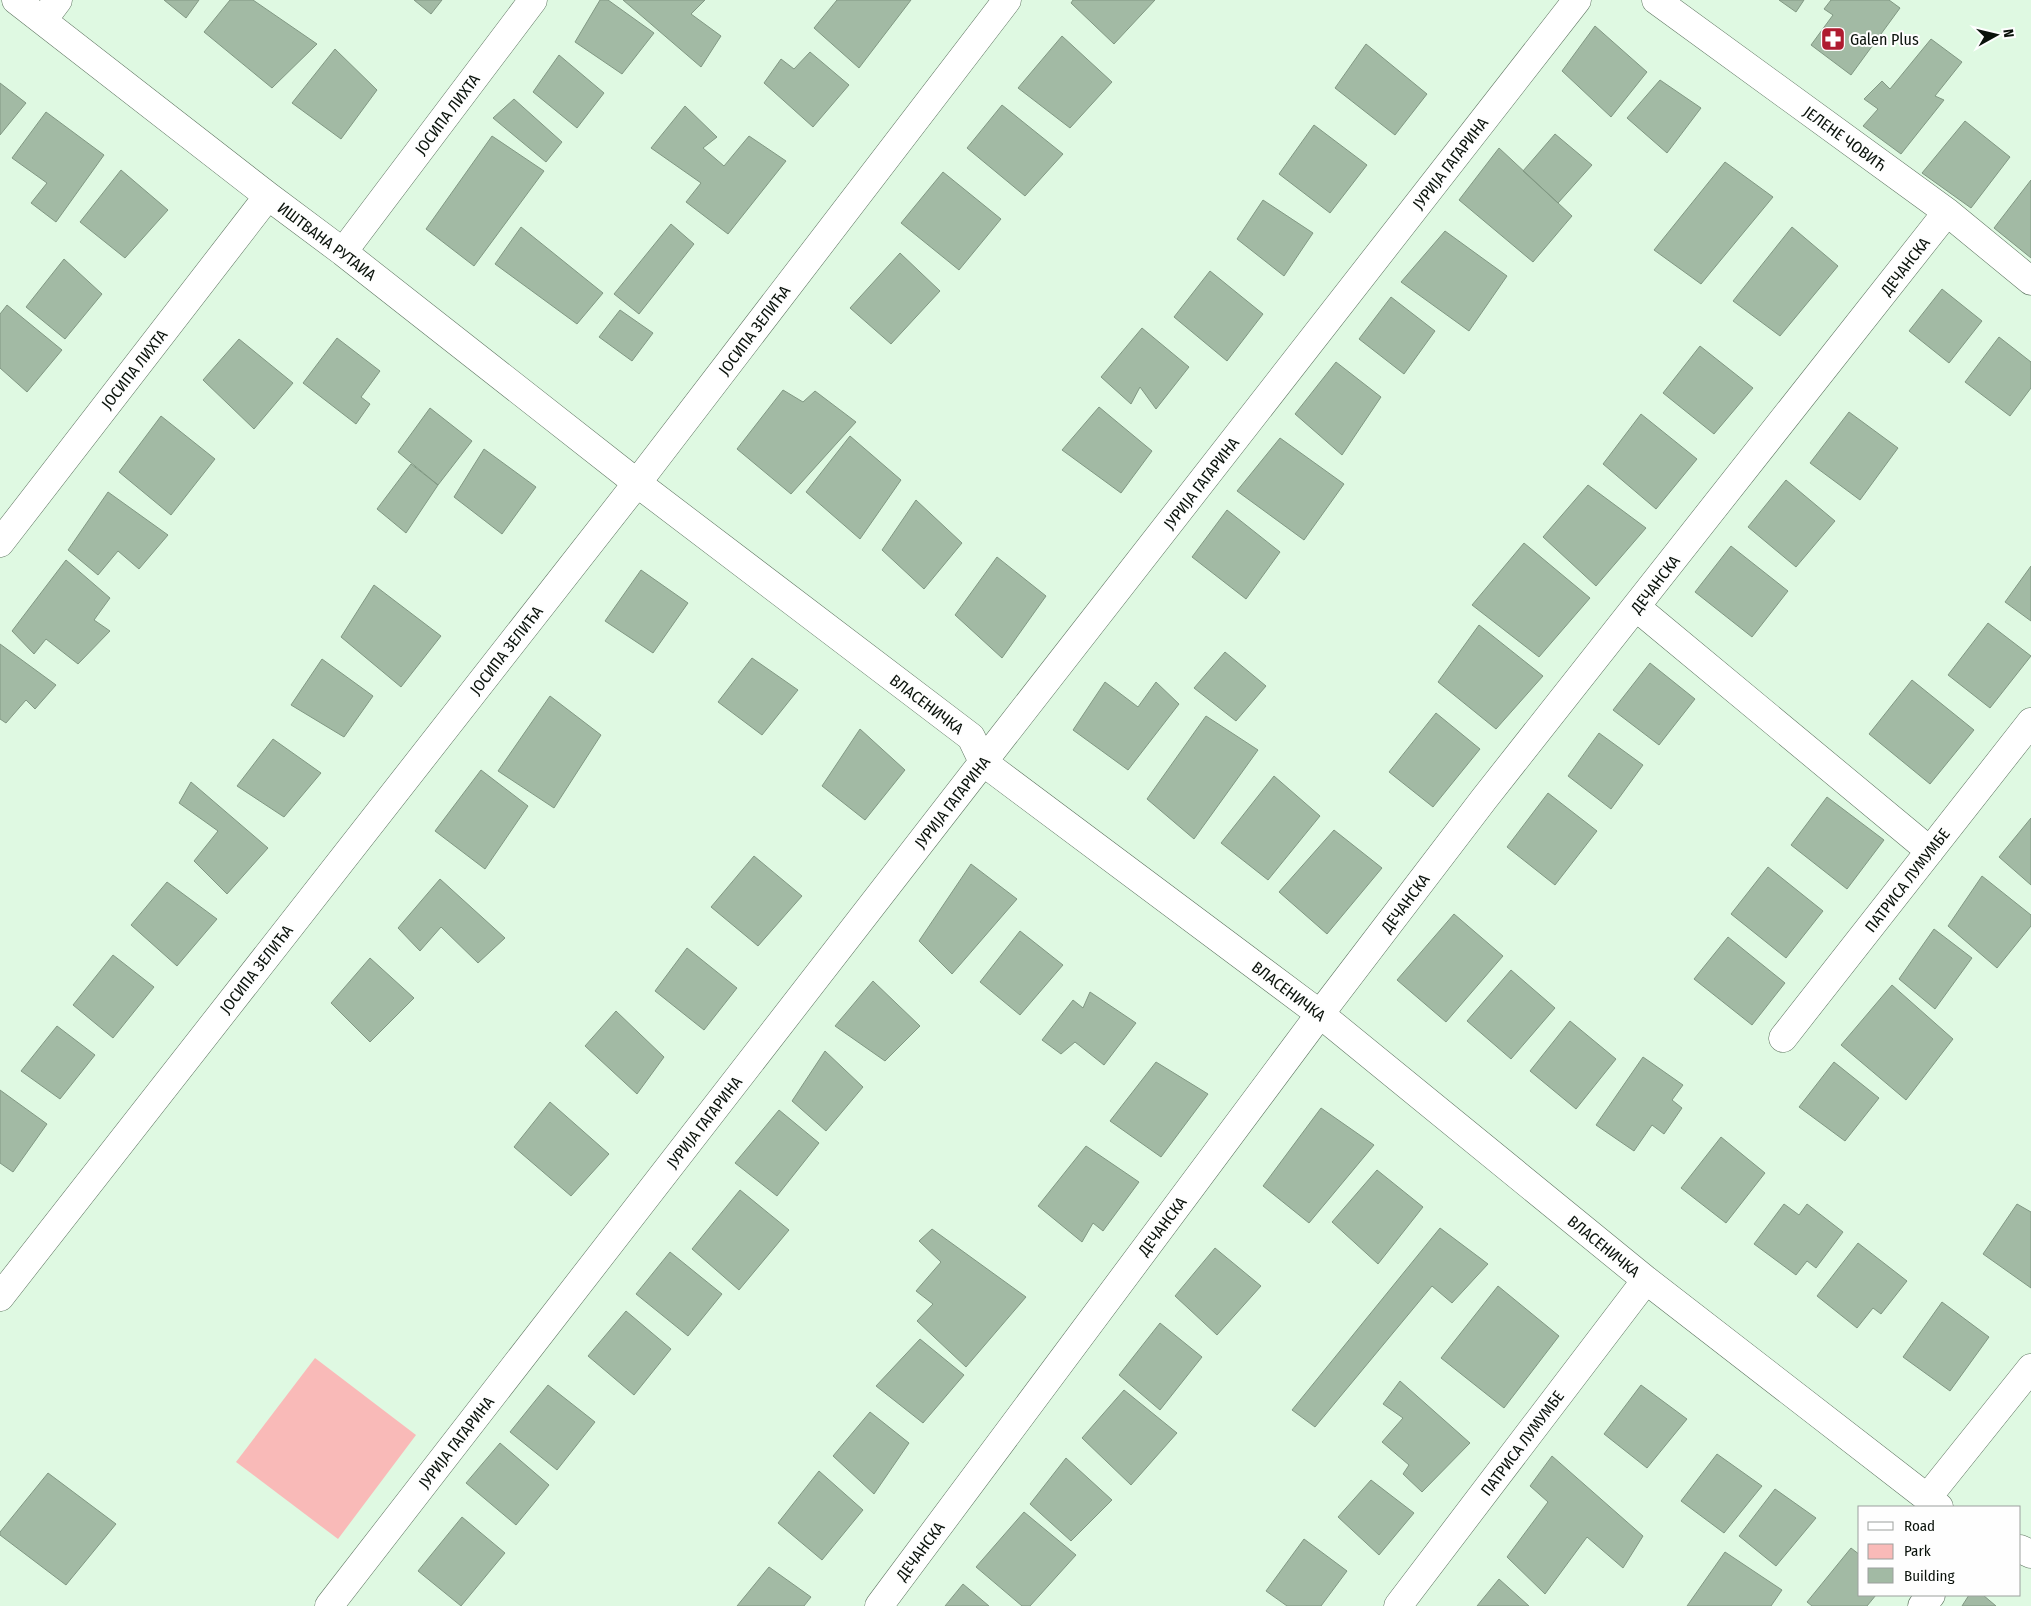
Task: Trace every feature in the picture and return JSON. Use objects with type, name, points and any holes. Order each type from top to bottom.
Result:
[{"type":"street","name":"ИШТВАНА РУТАИА","points":[[16,0],[51,10],[268,196],[343,252],[636,483]]},
{"type":"street","name":"ЈОСИПА ЛИХТА","points":[[343,252],[533,0]]},
{"type":"street","name":"ЈОСИПА ЗЕЛИЋА","points":[[0,1297],[636,483],[1007,0]]},
{"type":"street","name":"ЈУРИЈА ГАГАРИНА","points":[[329,1606],[1577,0]]},
{"type":"street","name":"ЈЕЛЕНЕ ЧОВИЋ","points":[[1656,0],[1947,212],[2031,281]]},
{"type":"street","name":"ЈОСИПА ЛИХТА","points":[[0,542],[268,196]]},
{"type":"street","name":"ДЕЧАНСКА","points":[[879,1606],[1320,1014],[1484,799],[1947,212]]},
{"type":"street","name":"ВЛАСЕНИЧКА","points":[[636,483],[971,737],[983,762],[1320,1014],[1646,1280],[1933,1502]]},
{"type":"street","points":[[1636,607],[1930,851]]},
{"type":"street","name":"ПАТРИСА ЛУМУМБЕ","points":[[1783,1038],[2031,722]]},
{"type":"street","name":"ПАТРИСА ЛУМУМБЕ","points":[[1398,1606],[1646,1280]]},
{"type":"street","points":[[1933,1502],[2031,1368]]},
{"type":"street","points":[[1922,1606],[1930,1596]]},
{"type":"green space","points":[[315,1358],[416,1435],[338,1539],[236,1462]]},
{"type":"building","points":[[164,0],[199,0],[186,18]]},
{"type":"building","points":[[230,0],[253,0],[317,44],[272,88],[204,32]]},
{"type":"building","points":[[414,0],[442,0],[431,14]]},
{"type":"building","points":[[600,0],[608,0],[654,33],[622,74],[575,42]]},
{"type":"building","points":[[623,0],[705,0],[691,14],[721,36],[701,67]]},
{"type":"building","points":[[837,0],[911,0],[859,68],[814,28]]},
{"type":"building","points":[[1073,0],[1155,0],[1114,44],[1071,3]]},
{"type":"building","points":[[1779,0],[1804,0],[1796,12]]},
{"type":"building","points":[[1831,0],[1889,0],[1900,8],[1851,75],[1811,45],[1833,15],[1824,9]]},
{"type":"building","points":[[1595,26],[1647,72],[1611,117],[1562,71]]},
{"type":"building","points":[[1062,36],[1112,82],[1070,128],[1018,88]]},
{"type":"building","points":[[1931,39],[1962,62],[1935,96],[1944,100],[1901,154],[1863,126],[1878,109],[1864,99],[1882,81],[1890,89]]},
{"type":"building","points":[[1366,44],[1427,94],[1395,135],[1335,88]]},
{"type":"building","points":[[335,49],[377,90],[341,139],[292,103]]},
{"type":"building","points":[[810,52],[849,85],[813,127],[764,83],[781,59],[794,69]]},
{"type":"building","points":[[559,55],[604,93],[577,128],[533,92]]},
{"type":"building","points":[[1660,80],[1701,108],[1667,153],[1627,118]]},
{"type":"building","points":[[0,83],[26,103],[0,135]]},
{"type":"building","points":[[514,99],[562,142],[546,162],[493,118]]},
{"type":"building","points":[[1002,105],[1063,154],[1025,196],[967,148]]},
{"type":"building","points":[[685,106],[717,137],[703,148],[724,166],[749,136],[786,161],[728,234],[686,202],[701,183],[651,148]]},
{"type":"building","points":[[46,112],[104,155],[56,222],[31,203],[47,183],[12,158]]},
{"type":"building","points":[[1965,121],[2010,157],[1971,208],[1922,173]]},
{"type":"building","points":[[1314,125],[1367,165],[1330,213],[1279,174]]},
{"type":"building","points":[[1555,134],[1592,165],[1558,203],[1523,171]]},
{"type":"building","points":[[492,136],[544,171],[474,266],[426,229]]},
{"type":"building","points":[[1499,148],[1572,216],[1533,262],[1459,200]]},
{"type":"building","points":[[1725,162],[1773,197],[1701,284],[1654,250]]},
{"type":"building","points":[[121,170],[168,210],[125,258],[80,222]]},
{"type":"building","points":[[943,172],[1001,219],[959,270],[901,223]]},
{"type":"building","points":[[2031,180],[2031,258],[1994,228]]},
{"type":"building","points":[[1263,200],[1313,233],[1284,276],[1237,239]]},
{"type":"building","points":[[671,224],[694,244],[639,314],[614,294]]},
{"type":"building","points":[[521,227],[603,293],[577,324],[495,264]]},
{"type":"building","points":[[1792,227],[1838,266],[1780,336],[1733,301]]},
{"type":"building","points":[[1445,231],[1507,276],[1469,331],[1401,282]]},
{"type":"building","points":[[900,253],[940,291],[891,344],[850,308]]},
{"type":"building","points":[[64,259],[102,294],[65,339],[26,307]]},
{"type":"building","points":[[1210,271],[1263,314],[1227,361],[1174,317]]},
{"type":"building","points":[[1942,289],[1982,321],[1949,363],[1909,331]]},
{"type":"building","points":[[1391,297],[1435,331],[1404,374],[1359,339]]},
{"type":"building","points":[[7,305],[62,350],[27,392],[0,368],[0,314]]},
{"type":"building","points":[[620,310],[653,333],[632,361],[599,337]]},
{"type":"building","points":[[1142,328],[1189,367],[1156,409],[1140,387],[1131,404],[1101,377]]},
{"type":"building","points":[[1999,337],[2031,362],[2031,388],[2010,416],[1965,382]]},
{"type":"building","points":[[337,338],[380,371],[361,397],[370,404],[356,424],[303,383]]},
{"type":"building","points":[[239,339],[293,383],[254,429],[203,380]]},
{"type":"building","points":[[1700,346],[1753,388],[1714,434],[1663,393]]},
{"type":"building","points":[[1336,362],[1381,397],[1342,455],[1295,414]]},
{"type":"building","points":[[783,390],[803,402],[815,391],[856,422],[791,494],[737,449]]},
{"type":"building","points":[[1099,407],[1152,451],[1121,493],[1062,450]]},
{"type":"building","points":[[430,408],[472,441],[438,485],[398,452]]},
{"type":"building","points":[[1849,412],[1898,448],[1860,500],[1810,463]]},
{"type":"building","points":[[1641,414],[1697,459],[1656,509],[1603,464]]},
{"type":"building","points":[[161,416],[215,459],[171,515],[119,472]]},
{"type":"building","points":[[850,436],[901,480],[860,539],[806,492]]},
{"type":"building","points":[[1280,438],[1344,484],[1304,540],[1237,491]]},
{"type":"building","points":[[484,449],[536,487],[502,534],[454,497]]},
{"type":"building","points":[[411,464],[438,485],[406,533],[377,509]]},
{"type":"building","points":[[1786,480],[1835,521],[1796,567],[1748,527]]},
{"type":"building","points":[[1588,485],[1646,528],[1596,586],[1543,537]]},
{"type":"building","points":[[108,492],[168,535],[139,569],[118,551],[98,575],[68,550]]},
{"type":"building","points":[[916,500],[962,543],[924,589],[882,550]]},
{"type":"building","points":[[1227,510],[1280,552],[1246,599],[1192,557]]},
{"type":"building","points":[[1524,543],[1590,598],[1539,657],[1472,605]]},
{"type":"building","points":[[1731,546],[1788,591],[1752,637],[1695,592]]},
{"type":"building","points":[[997,557],[1046,596],[1002,658],[955,615]]},
{"type":"building","points":[[66,560],[110,598],[94,620],[110,631],[78,664],[46,639],[34,654],[12,631]]},
{"type":"building","points":[[2031,566],[2031,621],[2005,602]]},
{"type":"building","points":[[641,570],[688,603],[653,653],[605,621]]},
{"type":"building","points":[[374,585],[441,636],[401,687],[341,637]]},
{"type":"building","points":[[1988,623],[2031,656],[1990,708],[1948,675]]},
{"type":"building","points":[[1479,625],[1543,676],[1496,729],[1438,682]]},
{"type":"building","points":[[0,644],[56,685],[35,709],[26,700],[6,723],[0,719]]},
{"type":"building","points":[[1225,652],[1266,686],[1236,721],[1194,688]]},
{"type":"building","points":[[752,658],[798,690],[762,735],[718,702]]},
{"type":"building","points":[[322,659],[373,696],[344,737],[291,705]]},
{"type":"building","points":[[1650,663],[1695,699],[1659,745],[1613,710]]},
{"type":"building","points":[[1912,680],[1974,730],[1930,784],[1869,734]]},
{"type":"building","points":[[1105,682],[1138,707],[1156,682],[1179,704],[1128,770],[1073,730]]},
{"type":"building","points":[[550,696],[601,735],[554,808],[498,771]]},
{"type":"building","points":[[1436,713],[1480,749],[1433,807],[1389,772]]},
{"type":"building","points":[[1206,716],[1258,750],[1194,839],[1147,799]]},
{"type":"building","points":[[860,729],[905,770],[865,820],[822,786]]},
{"type":"building","points":[[1599,733],[1643,765],[1611,809],[1568,776]]},
{"type":"building","points":[[273,739],[321,773],[284,817],[237,786]]},
{"type":"building","points":[[481,770],[528,806],[485,869],[435,831]]},
{"type":"building","points":[[1274,776],[1320,816],[1268,880],[1221,843]]},
{"type":"building","points":[[191,782],[268,848],[227,894],[194,861],[218,831],[179,803]]},
{"type":"building","points":[[1548,793],[1597,831],[1555,885],[1507,847]]},
{"type":"building","points":[[1827,797],[1884,840],[1847,889],[1791,845]]},
{"type":"building","points":[[2031,818],[2031,885],[1999,857]]},
{"type":"building","points":[[1334,830],[1382,868],[1327,934],[1279,892]]},
{"type":"building","points":[[754,856],[802,896],[758,946],[711,907]]},
{"type":"building","points":[[971,864],[1017,899],[952,974],[919,941]]},
{"type":"building","points":[[1768,867],[1823,911],[1786,958],[1731,914]]},
{"type":"building","points":[[1982,876],[2031,915],[2031,926],[1997,968],[1948,926]]},
{"type":"building","points":[[440,879],[505,938],[478,963],[441,927],[420,951],[398,928]]},
{"type":"building","points":[[167,882],[217,919],[177,966],[131,925]]},
{"type":"building","points":[[1454,914],[1503,956],[1446,1022],[1397,980]]},
{"type":"building","points":[[1934,929],[1972,958],[1935,1009],[1899,979]]},
{"type":"building","points":[[1020,931],[1063,965],[1020,1015],[980,982]]},
{"type":"building","points":[[1728,937],[1785,983],[1752,1025],[1694,979]]},
{"type":"building","points":[[687,948],[737,988],[704,1030],[655,991]]},
{"type":"building","points":[[113,955],[154,987],[113,1038],[73,1005]]},
{"type":"building","points":[[370,958],[414,998],[370,1042],[331,1003]]},
{"type":"building","points":[[1511,970],[1555,1008],[1511,1059],[1467,1021]]},
{"type":"building","points":[[873,981],[920,1026],[885,1061],[835,1026]]},
{"type":"building","points":[[1892,985],[1953,1039],[1906,1100],[1841,1045]]},
{"type":"building","points":[[1090,992],[1136,1023],[1104,1065],[1075,1042],[1061,1054],[1042,1040],[1073,1000],[1083,1008]]},
{"type":"building","points":[[616,1011],[664,1057],[637,1094],[585,1046]]},
{"type":"building","points":[[1570,1021],[1616,1059],[1576,1109],[1530,1071]]},
{"type":"building","points":[[57,1026],[95,1055],[60,1099],[21,1071]]},
{"type":"building","points":[[825,1051],[863,1087],[826,1131],[792,1101]]},
{"type":"building","points":[[1643,1057],[1683,1085],[1672,1100],[1682,1108],[1664,1134],[1652,1125],[1634,1151],[1596,1125]]},
{"type":"building","points":[[1156,1062],[1208,1094],[1161,1157],[1110,1121]]},
{"type":"building","points":[[1834,1062],[1879,1098],[1845,1141],[1799,1107]]},
{"type":"building","points":[[0,1090],[47,1124],[13,1172],[0,1163]]},
{"type":"building","points":[[550,1102],[609,1154],[571,1196],[514,1147]]},
{"type":"building","points":[[1321,1108],[1374,1145],[1309,1223],[1263,1186]]},
{"type":"building","points":[[779,1110],[819,1143],[777,1196],[735,1163]]},
{"type":"building","points":[[1721,1137],[1765,1173],[1726,1223],[1681,1188]]},
{"type":"building","points":[[1086,1146],[1139,1182],[1103,1231],[1093,1223],[1082,1242],[1038,1206]]},
{"type":"building","points":[[1377,1170],[1423,1207],[1378,1264],[1332,1222]]},
{"type":"building","points":[[740,1190],[789,1230],[739,1290],[692,1249]]},
{"type":"building","points":[[1784,1204],[1799,1215],[1807,1204],[1843,1232],[1816,1268],[1807,1261],[1796,1275],[1754,1244]]},
{"type":"building","points":[[2017,1204],[2031,1212],[2031,1288],[1983,1254]]},
{"type":"building","points":[[1440,1228],[1488,1264],[1452,1303],[1432,1286],[1315,1427],[1292,1410]]},
{"type":"building","points":[[932,1229],[1026,1297],[966,1367],[917,1321],[933,1304],[916,1291],[941,1262],[919,1241]]},
{"type":"building","points":[[1858,1243],[1907,1281],[1881,1314],[1873,1308],[1857,1328],[1817,1296]]},
{"type":"building","points":[[1215,1248],[1261,1286],[1217,1335],[1175,1296]]},
{"type":"building","points":[[670,1252],[722,1294],[688,1336],[636,1294]]},
{"type":"building","points":[[1498,1286],[1559,1336],[1504,1408],[1441,1358]]},
{"type":"building","points":[[1942,1302],[1989,1337],[1950,1391],[1903,1357]]},
{"type":"building","points":[[626,1311],[671,1349],[634,1395],[588,1356]]},
{"type":"building","points":[[1160,1323],[1202,1357],[1160,1410],[1119,1375]]},
{"type":"building","points":[[920,1339],[964,1375],[923,1423],[876,1386]]},
{"type":"building","points":[[1400,1381],[1470,1443],[1422,1492],[1403,1474],[1409,1465],[1382,1442],[1403,1418],[1383,1404]]},
{"type":"building","points":[[548,1385],[595,1422],[557,1470],[510,1432]]},
{"type":"building","points":[[1641,1385],[1687,1419],[1647,1468],[1604,1434]]},
{"type":"building","points":[[1124,1390],[1177,1433],[1131,1485],[1082,1438]]},
{"type":"building","points":[[870,1412],[909,1443],[874,1494],[833,1456]]},
{"type":"building","points":[[500,1443],[549,1485],[516,1525],[466,1483]]},
{"type":"building","points":[[1717,1454],[1762,1486],[1724,1533],[1681,1501]]},
{"type":"building","points":[[1552,1456],[1643,1536],[1623,1568],[1587,1537],[1545,1594],[1507,1557],[1548,1502],[1530,1486]]},
{"type":"building","points":[[1066,1458],[1112,1500],[1071,1541],[1030,1504]]},
{"type":"building","points":[[819,1471],[863,1510],[822,1560],[778,1523]]},
{"type":"building","points":[[48,1473],[116,1524],[66,1585],[0,1535],[0,1532]]},
{"type":"building","points":[[1371,1480],[1414,1513],[1379,1555],[1338,1517]]},
{"type":"building","points":[[1775,1489],[1816,1518],[1776,1566],[1739,1536]]},
{"type":"building","points":[[1024,1512],[1076,1555],[1030,1606],[1022,1606],[976,1567]]},
{"type":"building","points":[[462,1517],[505,1553],[461,1606],[418,1571]]},
{"type":"building","points":[[1304,1539],[1347,1571],[1321,1606],[1287,1606],[1266,1591]]},
{"type":"building","points":[[1851,1548],[1858,1553],[1858,1596],[1875,1596],[1867,1606],[1812,1606],[1807,1602]]},
{"type":"building","points":[[1725,1552],[1782,1590],[1771,1606],[1687,1606]]},
{"type":"building","points":[[769,1567],[811,1597],[804,1606],[737,1606]]},
{"type":"building","points":[[1499,1579],[1529,1606],[1477,1606]]},
{"type":"building","points":[[963,1584],[989,1606],[945,1606]]},
{"type":"building","points":[[1968,1596],[1984,1596],[1996,1606],[1962,1606]]},
{"type":"place","name":"Galen Plus","points":[[1833,39]]}]
